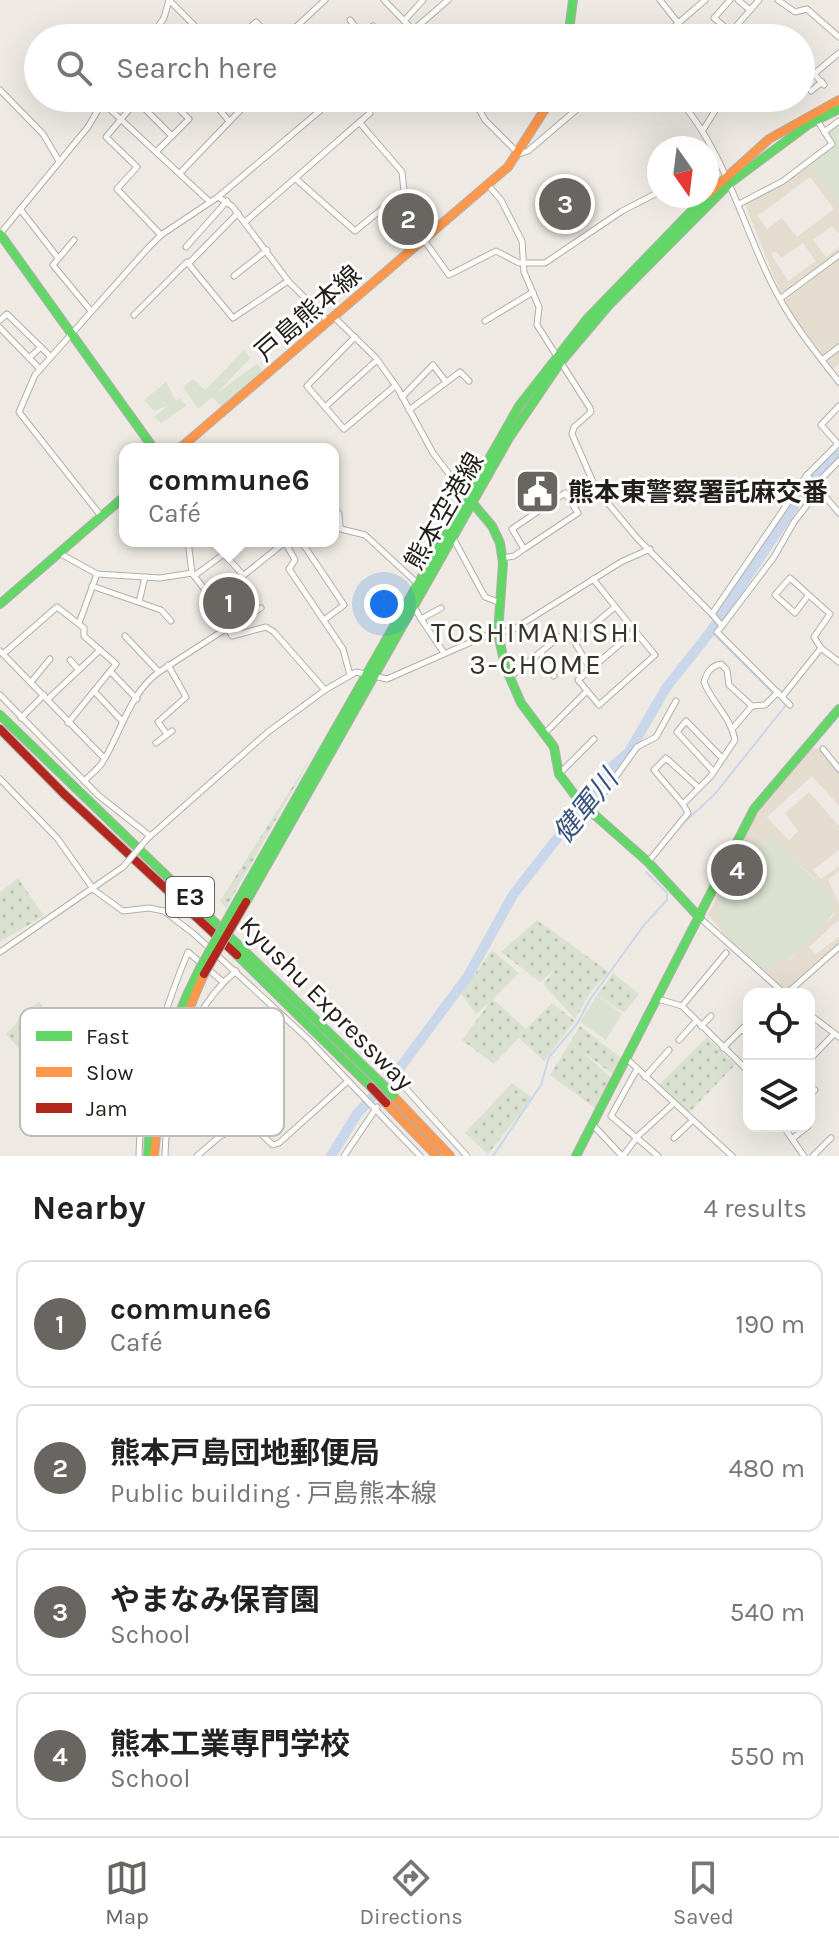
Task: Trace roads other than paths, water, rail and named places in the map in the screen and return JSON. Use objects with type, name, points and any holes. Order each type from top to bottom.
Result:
[{"type":"main road","points":[[570,24],[573,0]]},
{"type":"main road","name":"熊本空港線","points":[[180,1008],[519,406],[558,360],[728,180],[780,132],[839,100]]},
{"type":"main road","name":"熊本空港線","points":[[719,186],[817,120],[839,109]]},
{"type":"main road","name":"戸島熊本線","points":[[186,443],[488,185],[519,154],[544,112]]},
{"type":"main road","name":"熊本空港線","points":[[558,360],[587,319],[694,208]]},
{"type":"main road","points":[[0,234],[150,443]]},
{"type":"main road","points":[[469,499],[496,533],[502,558],[498,633],[509,677],[521,703],[546,732],[554,747],[559,774],[591,812],[648,862],[700,918]]},
{"type":"main road","name":"熊本空港線","points":[[370,673],[452,537],[469,499]]},
{"type":"main road","points":[[0,604],[119,501]]},
{"type":"main road","points":[[576,1156],[754,809],[839,709]]},
{"type":"main road","name":"Kyushu Expressway","points":[[0,715],[450,1156]]},
{"type":"main road","name":"Kyushu Expressway","points":[[0,729],[64,794],[375,1083]]},
{"type":"main road","name":"熊本空港線","points":[[188,1008],[202,972]]},
{"type":"main road","name":"Kyushu Expressway","points":[[390,1099],[437,1156]]},
{"type":"main road","name":"熊本空港線","points":[[148,1156],[150,1136]]},
{"type":"main road","name":"熊本空港線","points":[[154,1156],[156,1136]]},
{"type":"street","points":[[160,24],[169,0],[191,24]]},
{"type":"street","points":[[299,24],[325,0]]},
{"type":"street","points":[[384,0],[407,24]]},
{"type":"street","points":[[404,21],[423,0]]},
{"type":"street","points":[[421,24],[448,0]]},
{"type":"street","points":[[660,0],[679,24],[705,0]]},
{"type":"street","points":[[721,24],[714,18],[730,0]]},
{"type":"street","points":[[738,0],[750,10]]},
{"type":"street","points":[[738,24],[759,0]]},
{"type":"street","points":[[778,0],[795,12],[807,9],[839,37]]},
{"type":"street","points":[[350,20],[352,24]]},
{"type":"street","points":[[815,73],[839,53]]},
{"type":"street","points":[[815,75],[823,84],[815,89]]},
{"type":"street","points":[[0,90],[43,134],[59,161]]},
{"type":"street","points":[[0,234],[97,112]]},
{"type":"street","points":[[117,112],[210,202]]},
{"type":"street","points":[[128,112],[106,137],[137,167],[117,189],[161,235]]},
{"type":"street","points":[[150,112],[172,136]]},
{"type":"street","points":[[157,151],[189,119],[182,112]]},
{"type":"street","points":[[221,112],[228,120]]},
{"type":"street","points":[[180,173],[237,112]]},
{"type":"street","points":[[102,517],[19,412],[40,369],[161,235],[218,197],[318,112]]},
{"type":"street","points":[[245,222],[369,112]]},
{"type":"street","points":[[481,112],[519,154],[528,151],[574,112]]},
{"type":"street","points":[[689,112],[706,136]]},
{"type":"street","points":[[703,130],[714,112]]},
{"type":"street","points":[[739,204],[783,181],[832,144],[817,120]]},
{"type":"street","points":[[824,132],[839,121]]},
{"type":"street","points":[[360,123],[402,172],[404,191],[436,229]]},
{"type":"street","points":[[719,162],[770,280],[803,339],[839,382]]},
{"type":"street","points":[[295,179],[352,231],[404,191]]},
{"type":"street","points":[[488,185],[501,200],[522,241],[524,272],[540,310],[537,325],[590,408],[591,412],[574,427],[572,434],[596,489],[722,626]]},
{"type":"street","points":[[218,197],[227,201],[238,213],[288,281],[355,337],[377,360],[433,453],[469,499]]},
{"type":"street","points":[[391,202],[449,275],[496,251],[524,264],[545,263],[622,211],[647,198]]},
{"type":"street","points":[[186,247],[227,201]]},
{"type":"street","points":[[20,209],[58,258]]},
{"type":"street","points":[[134,315],[238,213]]},
{"type":"street","points":[[74,240],[53,265],[91,311]]},
{"type":"street","points":[[234,276],[267,250]]},
{"type":"street","points":[[781,298],[839,255]]},
{"type":"street","points":[[189,263],[233,318],[288,281]]},
{"type":"street","points":[[485,321],[533,292]]},
{"type":"street","points":[[0,320],[7,314],[51,357]]},
{"type":"street","points":[[0,328],[40,369]]},
{"type":"street","points":[[355,337],[307,386],[344,429],[395,386]]},
{"type":"street","points":[[29,358],[41,347]]},
{"type":"street","points":[[822,360],[839,347]]},
{"type":"street","points":[[325,407],[377,360]]},
{"type":"street","points":[[402,397],[433,365],[446,382]]},
{"type":"street","points":[[409,410],[460,372],[469,381]]},
{"type":"street","points":[[712,614],[807,475],[838,444],[821,425],[839,406]]},
{"type":"street","points":[[790,705],[717,632],[774,557],[818,485],[839,461]]},
{"type":"street","points":[[807,475],[839,513]]},
{"type":"street","points":[[574,506],[596,489]]},
{"type":"street","points":[[502,558],[514,556],[578,513],[565,493],[512,529],[524,549]]},
{"type":"street","points":[[339,528],[371,539],[417,583]]},
{"type":"street","points":[[452,537],[485,597],[498,602]]},
{"type":"street","points":[[189,547],[193,574],[213,600],[232,636],[266,627],[274,632],[325,690]]},
{"type":"street","points":[[213,600],[279,547]]},
{"type":"street","points":[[288,547],[295,560],[289,569],[344,651],[350,675]]},
{"type":"street","points":[[305,547],[344,605],[324,620]]},
{"type":"street","points":[[0,952],[94,890],[123,867],[148,838],[268,732],[325,690],[350,675],[370,673],[387,679],[444,653],[514,629],[593,579],[650,549]]},
{"type":"street","points":[[59,553],[97,574],[145,577],[193,574],[224,554],[243,575]]},
{"type":"street","points":[[79,623],[97,574]]},
{"type":"street","points":[[139,602],[145,577]]},
{"type":"street","points":[[807,597],[795,613],[775,595],[790,578],[807,597],[830,614],[814,637],[821,648],[839,662]]},
{"type":"street","points":[[593,579],[655,655],[599,705],[578,680],[635,631]]},
{"type":"street","points":[[92,586],[161,610],[171,621]]},
{"type":"street","points":[[413,605],[444,653]]},
{"type":"street","points":[[68,723],[116,664],[84,636],[84,628],[79,623],[57,607],[1,652],[68,723],[104,758]]},
{"type":"street","points":[[591,670],[574,641],[615,607]]},
{"type":"street","points":[[84,781],[104,758],[137,699],[159,672],[261,608]]},
{"type":"street","points":[[421,619],[441,608]]},
{"type":"street","points":[[125,636],[159,672]]},
{"type":"street","points":[[509,677],[559,637]]},
{"type":"street","points":[[733,728],[752,706],[765,705],[780,694],[821,648]]},
{"type":"street","points":[[21,718],[100,650]]},
{"type":"street","points":[[541,652],[554,676]]},
{"type":"street","points":[[31,682],[50,659]]},
{"type":"street","points":[[70,660],[79,670]]},
{"type":"street","points":[[683,804],[713,771],[735,740],[733,728],[704,682],[714,665],[721,664],[727,670],[729,685],[752,706]]},
{"type":"street","points":[[156,743],[169,733],[158,722],[186,697],[168,665]]},
{"type":"street","points":[[110,671],[137,699]]},
{"type":"street","points":[[94,691],[123,722]]},
{"type":"street","points":[[546,732],[587,691]]},
{"type":"street","points":[[0,695],[84,781],[148,838]]},
{"type":"street","points":[[591,812],[637,747],[656,737],[676,701]]},
{"type":"street","points":[[713,771],[677,732],[686,721],[722,758]]},
{"type":"street","points":[[559,774],[594,739]]},
{"type":"street","points":[[823,749],[839,769]]},
{"type":"street","points":[[648,862],[688,813],[654,770],[666,758],[699,788]]},
{"type":"street","points":[[0,779],[57,838],[94,890],[115,909],[164,911],[236,971],[274,1008]]},
{"type":"street","points":[[700,918],[778,988]]},
{"type":"street","points":[[792,988],[839,947]]},
{"type":"street","points":[[168,1008],[188,952],[223,982]]},
{"type":"street","points":[[682,1006],[726,953]]},
{"type":"street","points":[[206,1008],[223,982],[236,971]]},
{"type":"street","points":[[658,999],[682,1006],[743,1066]]},
{"type":"street","points":[[679,1040],[711,1016]]},
{"type":"street","points":[[284,1018],[420,1156]]},
{"type":"street","points":[[815,1019],[836,1035],[815,1054]]},
{"type":"street","points":[[723,1048],[743,1027]]},
{"type":"street","points":[[645,1077],[669,1050]]},
{"type":"street","points":[[627,1059],[732,1156]]},
{"type":"street","points":[[637,1069],[611,1116],[658,1156]]},
{"type":"street","points":[[263,1136],[273,1145],[279,1143],[348,1081]]},
{"type":"street","points":[[344,1156],[376,1108],[400,1082],[467,1156]]},
{"type":"street","points":[[593,1125],[623,1156],[638,1136],[673,1104]]},
{"type":"street","points":[[674,1138],[692,1121]]},
{"type":"street","points":[[787,1132],[804,1156]]},
{"type":"street","points":[[792,1139],[801,1132]]},
{"type":"street","points":[[139,1156],[140,1136]]},
{"type":"street","points":[[165,1156],[167,1136]]},
{"type":"street","points":[[197,1156],[221,1136]]},
{"type":"street","points":[[813,1156],[831,1138]]},
{"type":"waterway","name":"健軍川","points":[[331,1156],[357,1114],[402,1065],[468,976],[513,895],[615,764],[629,752],[666,688],[711,631],[813,478],[839,455]]},
{"type":"waterway","points":[[711,631],[771,691]]},
{"type":"waterway","points":[[679,827],[714,795],[786,705]]},
{"type":"waterway","points":[[493,1156],[541,1085],[549,1057],[577,1024],[589,1001],[644,925],[667,900],[667,893],[646,872]]},
{"type":"place","name":"やまなみ保育園","points":[[565,204]]},
{"type":"place","name":"熊本戸島団地郵便局","points":[[408,219]]},
{"type":"place","name":"熊本東警察署託麻交番","points":[[537,492]]},
{"type":"place","name":"commune6","points":[[229,603]]},
{"type":"place","name":"熊本工業専門学校","points":[[737,870]]},
{"type":"district","name":"TOSHIMANISHI 3-CHOME","points":[[536,648]]}]
